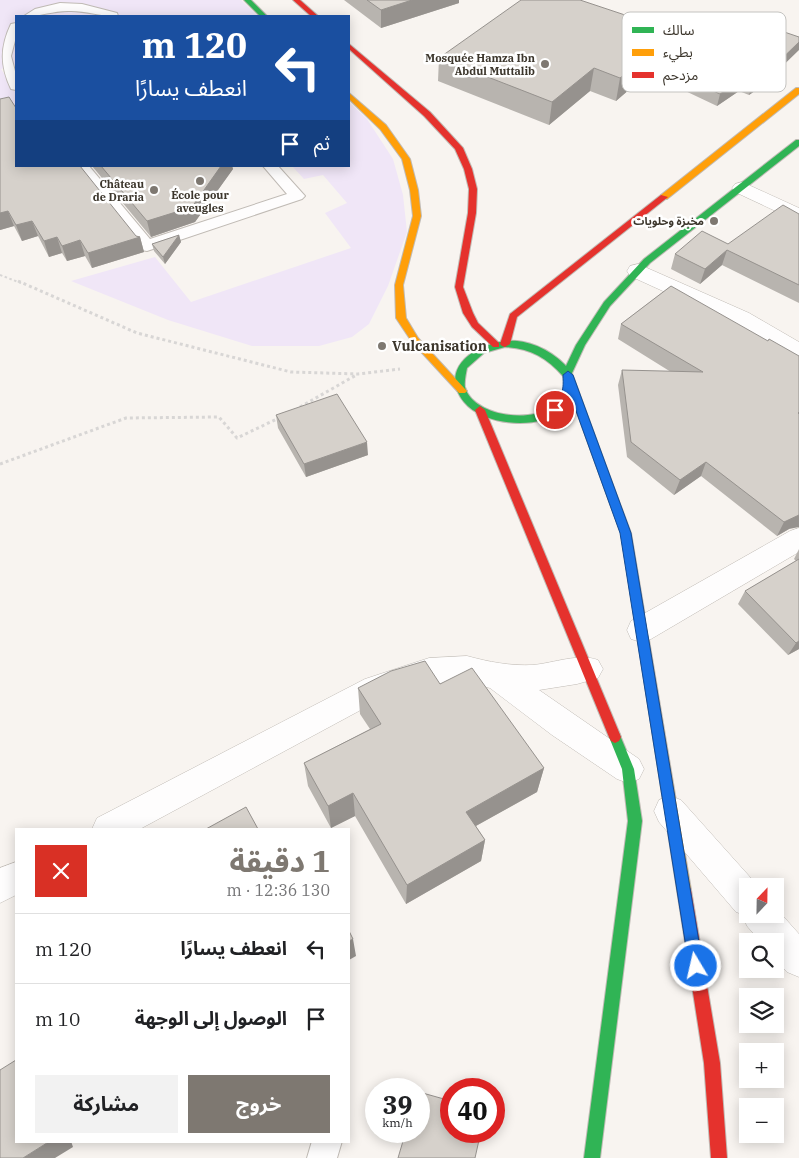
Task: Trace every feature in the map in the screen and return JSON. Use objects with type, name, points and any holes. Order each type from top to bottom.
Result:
[{"type":"street","points":[[247,0],[263,15]]},
{"type":"street","points":[[296,0],[313,15]]},
{"type":"street","points":[[350,47],[427,114],[459,148],[473,189],[472,213],[459,287],[474,325],[500,345]]},
{"type":"street","points":[[500,345],[513,316],[799,90]]},
{"type":"street","points":[[350,96],[383,127],[406,159],[414,190],[417,216],[399,285],[401,318],[415,340],[462,391],[471,404],[480,410],[509,420],[540,418],[563,403],[569,391],[568,374],[581,345],[608,304],[647,261],[799,142]]},
{"type":"street","points":[[742,188],[799,216]]},
{"type":"street","points":[[638,271],[741,318],[799,352]]},
{"type":"street","points":[[462,391],[460,380],[463,367],[476,353],[500,345],[520,344],[547,352],[560,362],[568,374],[626,533],[712,1063],[719,1158]]},
{"type":"street","points":[[480,410],[628,769],[635,821],[592,1158]]},
{"type":"street","points":[[641,630],[799,539]]},
{"type":"street","points":[[110,828],[375,688],[429,671],[467,669],[498,677],[522,679],[554,677],[588,669]]},
{"type":"street","points":[[498,677],[563,725],[628,769]]},
{"type":"street","points":[[670,811],[739,890]]},
{"type":"street","points":[[0,886],[15,878]]},
{"type":"street","points":[[767,923],[799,960]]},
{"type":"lane","points":[[31,15],[40,5],[86,8],[109,15]]},
{"type":"lane","points":[[15,28],[8,37],[3,51],[4,69],[15,85]]},
{"type":"lane","points":[[82,167],[146,246],[297,196],[271,167]]},
{"type":"lane","points":[[322,1158],[326,1143]]},
{"type":"path","points":[[0,275],[28,285],[81,310],[137,333],[291,372],[358,374],[417,368],[442,369]]},
{"type":"path","points":[[296,410],[358,374]]},
{"type":"path","points":[[0,464],[126,418],[219,417],[237,438],[288,414]]},
{"type":"shaded area","points":[[0,0],[241,0],[257,15],[15,15],[15,65],[1,69],[15,90],[15,106],[0,111]]},
{"type":"shaded area","points":[[350,103],[367,119],[393,159],[403,195],[407,232],[388,286],[369,324],[352,337],[319,346],[252,346],[168,320],[71,281],[155,257],[191,302],[351,248],[325,213],[347,203],[323,175],[304,179],[293,167],[350,167]]},
{"type":"building","points":[[367,0],[412,0],[381,10]]},
{"type":"building","name":"Mosquée Hamza Ibn Abdul Muttalib","points":[[521,0],[580,0],[622,14],[622,76],[620,78],[594,68],[552,102],[439,58]]},
{"type":"building","points":[[786,33],[799,37],[799,42],[786,55]]},
{"type":"building","points":[[9,97],[15,106],[15,167],[81,167],[136,236],[140,237],[88,253],[80,240],[62,246],[57,237],[44,241],[32,221],[16,225],[8,211],[0,213],[0,99]]},
{"type":"building","points":[[102,167],[220,167],[192,207],[147,221]]},
{"type":"building","points":[[783,205],[799,214],[799,285],[727,250],[705,269],[675,254],[702,231],[728,244]]},
{"type":"building","points":[[179,235],[163,257],[152,244]]},
{"type":"building","points":[[671,286],[768,341],[769,339],[799,356],[799,515],[784,522],[706,462],[680,480],[631,442],[622,370],[703,372],[621,324]]},
{"type":"building","points":[[337,394],[367,442],[304,464],[276,415]]},
{"type":"building","points":[[799,559],[799,641],[796,643],[745,591]]},
{"type":"building","points":[[425,661],[440,684],[472,668],[544,768],[466,812],[485,840],[407,885],[353,793],[328,806],[304,763],[381,724],[358,688],[391,671]]},
{"type":"building","points":[[246,807],[257,828],[208,828]]},
{"type":"building","points":[[15,1061],[15,1143],[47,1143],[23,1158],[0,1158],[0,1070]]},
{"type":"building","points":[[430,1095],[440,1098],[440,1143],[478,1143],[475,1158],[398,1158],[402,1143],[430,1143]]},
{"type":"traffic: fast","points":[[247,0],[263,15]]},
{"type":"traffic: fast","points":[[567,373],[581,345],[607,304],[647,261],[799,142]]},
{"type":"traffic: fast","points":[[568,375],[569,390],[560,406],[544,416],[524,420],[503,418],[483,412],[468,401],[460,386],[462,369],[465,364],[481,351],[493,346],[517,344],[540,351],[550,358],[568,375],[614,501]]},
{"type":"traffic: fast","points":[[592,1158],[635,821],[628,769],[615,737]]},
{"type":"traffic: slow","points":[[664,197],[799,90]]},
{"type":"traffic: slow","points":[[350,96],[383,127],[406,159],[414,190],[417,216],[399,285],[401,318],[415,340],[462,391]]},
{"type":"traffic: slow","points":[[614,501],[626,533],[684,890]]},
{"type":"traffic: jam","points":[[296,0],[314,15]]},
{"type":"traffic: jam","points":[[350,47],[427,114],[459,148],[468,169],[473,189],[472,213],[459,287],[468,313],[475,325],[496,345]]},
{"type":"traffic: jam","points":[[505,344],[513,316],[664,197]]},
{"type":"traffic: jam","points":[[480,410],[615,737]]},
{"type":"traffic: jam","points":[[684,890],[712,1063],[719,1158]]},
{"type":"place","name":"Mosquée Hamza Ibn Abdul Muttalib","points":[[545,64]]},
{"type":"place","name":"École pour aveugles","points":[[200,181]]},
{"type":"place","name":"Château de Draria","points":[[154,190]]},
{"type":"place","name":"مخبزة وحلويات","points":[[714,221]]},
{"type":"place","name":"Vulcanisation","points":[[382,346]]},
{"type":"route","points":[[555,410],[563,403],[569,391],[568,375],[626,533],[696,966]]}]
